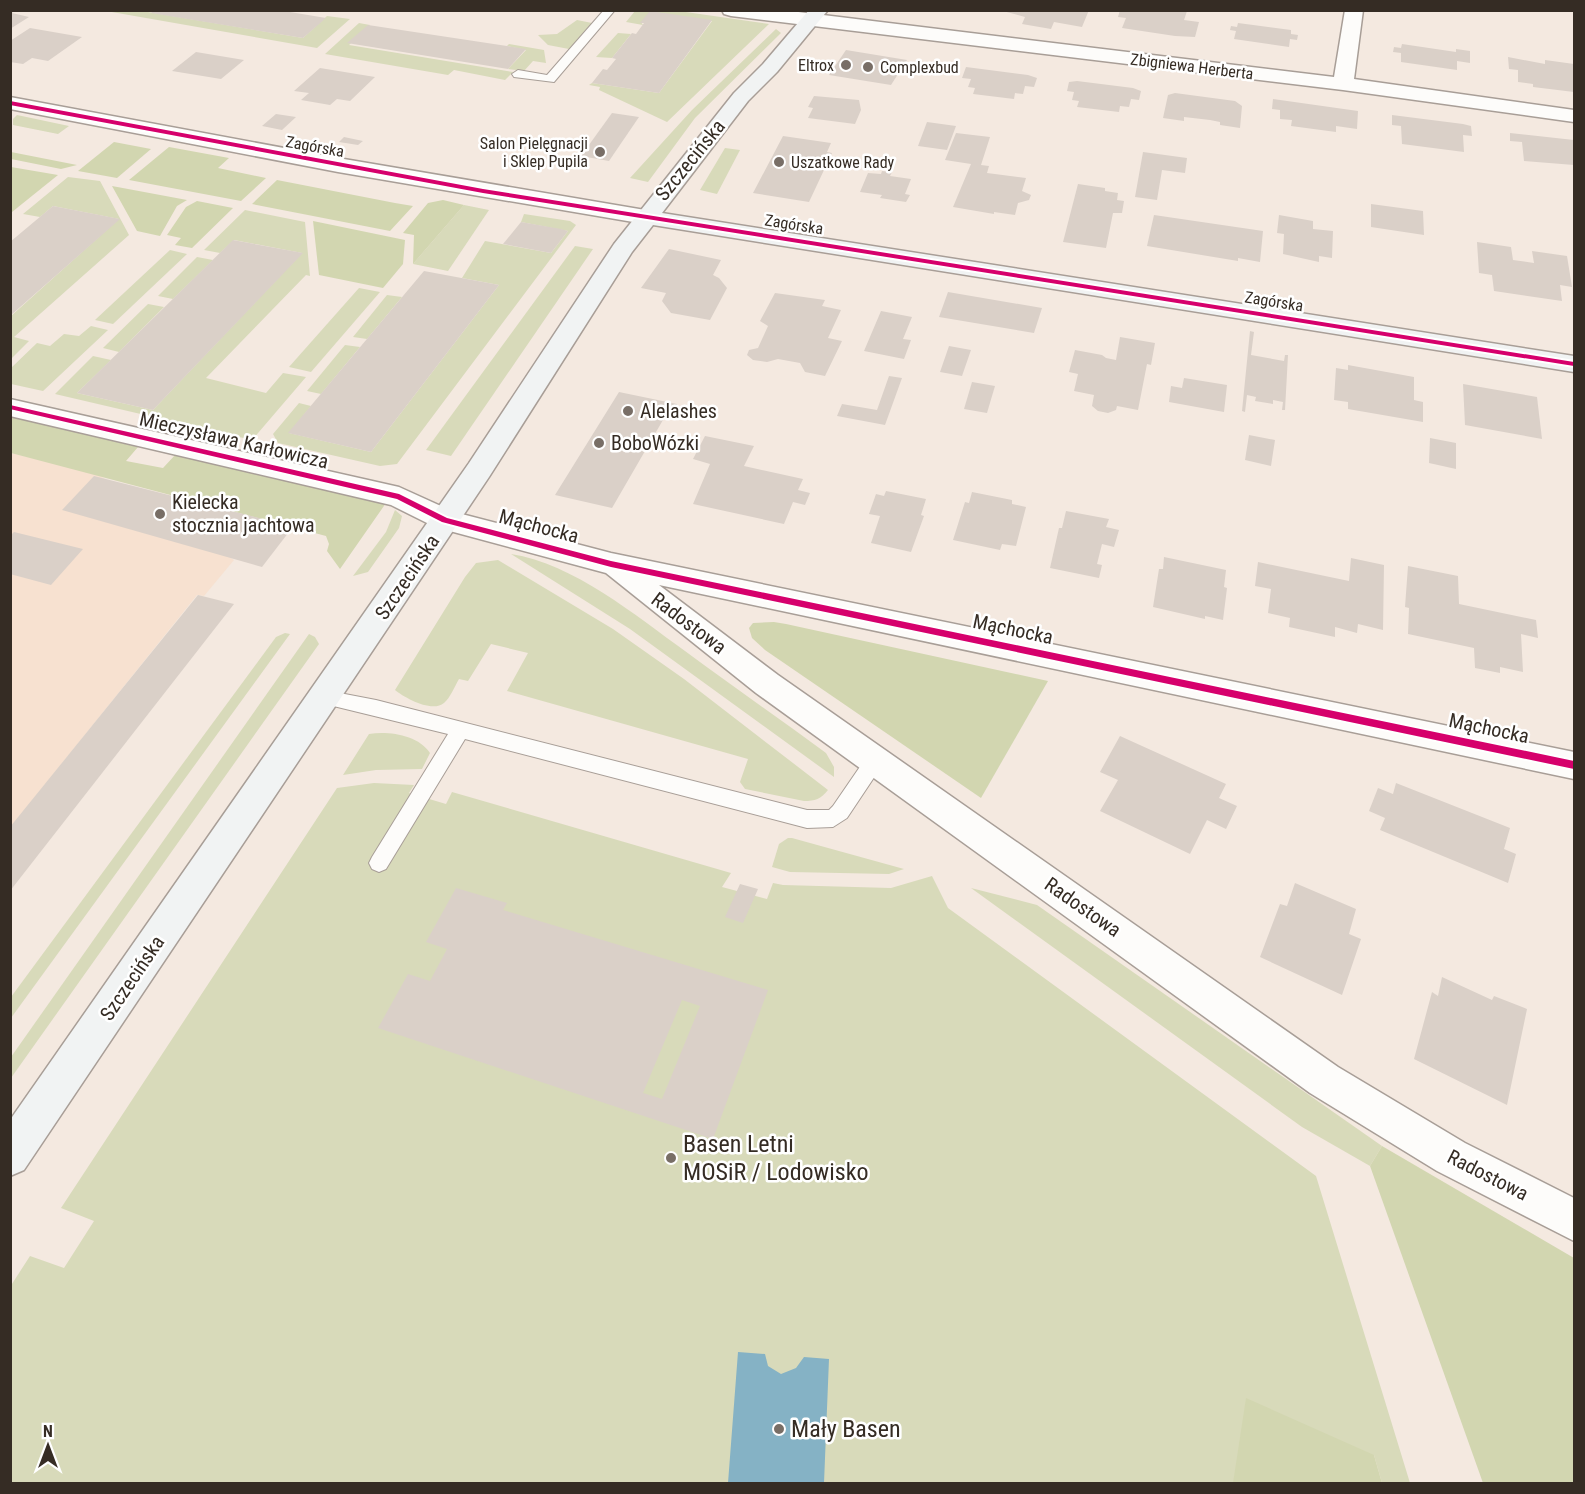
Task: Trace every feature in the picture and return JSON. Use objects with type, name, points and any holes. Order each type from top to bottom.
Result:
[{"type":"street","name":"Zbigniewa Herberta","points":[[731,10],[814,15],[1575,116]]},
{"type":"street","points":[[1343,84],[1354,10]]},
{"type":"street","name":"Szczecińska","points":[[10,1156],[445,520],[645,217],[741,97],[770,68],[814,15]]},
{"type":"street","name":"Zagórska","points":[[10,104],[349,167],[645,217],[1575,364]]},
{"type":"street","name":"Mieczysława Karłowicza","points":[[10,407],[399,497],[445,520]]},
{"type":"street","name":"Mąchocka","points":[[445,520],[611,564],[1575,765]]},
{"type":"street","name":"Radostowa","points":[[611,564],[767,684],[1324,1080],[1451,1157],[1575,1220]]},
{"type":"lane","points":[[518,74],[550,79],[610,10]]},
{"type":"lane","points":[[324,697],[807,819],[833,818],[840,812],[874,761]]},
{"type":"lane","points":[[379,863],[460,730]]},
{"type":"shaded area","points":[[11,453],[97,474],[234,560],[204,596],[197,595],[11,827]]},
{"type":"green space","points":[[106,11],[150,11],[148,12],[303,38],[327,16],[350,19],[317,48]]},
{"type":"green space","points":[[635,11],[679,11],[769,24],[667,122],[599,90],[600,87],[589,85],[592,83],[659,93],[712,21],[641,22],[643,25],[626,22]]},
{"type":"green space","points":[[577,20],[592,23],[569,49],[548,45],[538,35],[557,34]]},
{"type":"green space","points":[[359,23],[370,25],[349,45],[513,72],[505,80],[454,70],[448,75],[325,54]]},
{"type":"green space","points":[[776,29],[781,33],[695,118],[648,182],[630,178],[692,110]]},
{"type":"green space","points":[[618,33],[631,34],[612,58],[596,57]]},
{"type":"green space","points":[[509,44],[544,50],[546,63],[533,61],[524,71],[508,69],[526,50],[507,46]]},
{"type":"green space","points":[[17,115],[69,126],[58,134],[13,125],[13,119]]},
{"type":"green space","points":[[114,142],[151,149],[117,178],[78,171]]},
{"type":"green space","points":[[169,147],[229,158],[218,168],[266,178],[241,201],[129,180]]},
{"type":"green space","points":[[725,148],[740,150],[717,194],[700,190]]},
{"type":"green space","points":[[11,152],[77,165],[61,169],[11,159]]},
{"type":"green space","points":[[11,167],[58,175],[12,212]]},
{"type":"green space","points":[[68,177],[100,181],[129,235],[14,337],[29,341],[11,359],[11,316],[119,219],[53,206],[40,217],[23,214]]},
{"type":"green space","points":[[277,180],[413,206],[390,231],[252,204]]},
{"type":"green space","points":[[112,186],[187,200],[177,206],[160,236],[137,231]]},
{"type":"green space","points":[[443,200],[464,205],[413,264],[414,235],[403,233],[428,203]]},
{"type":"green space","points":[[197,201],[233,208],[192,248],[175,245],[181,238],[167,235],[186,207]]},
{"type":"green space","points":[[464,205],[489,210],[448,271],[413,264]]},
{"type":"green space","points":[[245,210],[305,222],[310,276],[306,275],[206,378],[266,393],[283,373],[306,377],[252,440],[55,394],[93,356],[111,360],[77,393],[153,410],[302,253],[234,240],[220,253],[204,250]]},
{"type":"green space","points":[[524,214],[570,221],[576,225],[397,464],[380,466],[278,443],[273,434],[299,403],[311,406],[289,433],[371,452],[499,285],[462,278],[485,241],[551,253],[568,231],[521,222]]},
{"type":"green space","points":[[313,221],[405,240],[403,264],[383,288],[319,275]]},
{"type":"green space","points":[[575,246],[593,249],[451,456],[426,450]]},
{"type":"green space","points":[[170,250],[187,254],[113,324],[95,320]]},
{"type":"green space","points":[[197,257],[213,260],[173,299],[158,296]]},
{"type":"green space","points":[[359,288],[380,292],[311,372],[289,367]]},
{"type":"green space","points":[[387,295],[402,297],[367,339],[353,337]]},
{"type":"green space","points":[[148,304],[164,307],[119,352],[103,348]]},
{"type":"green space","points":[[91,326],[108,330],[43,391],[11,384],[11,368],[37,343],[50,346],[64,334],[79,336]]},
{"type":"green space","points":[[345,345],[360,347],[321,394],[307,391]]},
{"type":"green space","points":[[11,417],[138,447],[126,461],[163,468],[176,454],[386,503],[340,569],[327,551],[329,544],[326,536],[11,453]]},
{"type":"green space","points":[[395,510],[402,516],[399,528],[368,572],[353,576],[386,532]]},
{"type":"green space","points":[[511,554],[558,568],[625,607],[826,753],[834,767],[834,777],[630,629]]},
{"type":"green space","points":[[498,560],[613,629],[684,679],[828,790],[818,799],[804,801],[745,789],[740,782],[748,759],[507,691],[528,653],[491,644],[468,681],[459,679],[448,698],[439,706],[419,703],[395,690],[476,563]]},
{"type":"green space","points":[[774,622],[1048,681],[981,798],[765,650],[752,638],[749,628],[753,623]]},
{"type":"green space","points":[[285,633],[290,634],[11,1018],[11,997],[276,637]]},
{"type":"green space","points":[[309,634],[315,637],[319,644],[11,1078],[11,1057]]},
{"type":"green space","points":[[385,733],[411,738],[430,753],[422,769],[376,770],[343,775],[369,734]]},
{"type":"green space","name":"Basen Letni MOSiR / Lodowisko","points":[[374,783],[414,785],[409,793],[446,804],[452,792],[731,873],[722,887],[767,899],[773,883],[891,888],[932,876],[948,908],[1316,1176],[1410,1483],[1382,1483],[1374,1455],[1234,1483],[11,1483],[10,1287],[30,1256],[64,1268],[94,1221],[61,1208],[337,788]]},
{"type":"green space","points":[[788,838],[904,869],[889,874],[790,872],[772,867],[779,844]]},
{"type":"green space","points":[[971,888],[1037,905],[1382,1146],[1370,1166],[1302,1127]]},
{"type":"green space","points":[[1382,1146],[1574,1258],[1574,1483],[1483,1483],[1370,1166]]},
{"type":"green space","points":[[1246,1398],[1374,1455],[1382,1483],[1233,1483]]},
{"type":"water","name":"Mały Basen","points":[[738,1352],[765,1354],[768,1366],[781,1374],[796,1368],[804,1357],[829,1359],[824,1483],[728,1483]]},
{"type":"building","points":[[10,10],[15,10],[12,13],[29,17],[10,29]]},
{"type":"building","points":[[154,10],[278,10],[326,18],[303,38],[151,13]]},
{"type":"building","points":[[999,10],[1089,10],[1082,27],[1054,22],[1051,29],[1022,24],[1025,17]]},
{"type":"building","points":[[1120,10],[1187,11],[1184,20],[1199,22],[1195,37],[1122,28],[1126,18],[1118,17]]},
{"type":"building","points":[[650,11],[712,20],[659,93],[592,83],[603,69],[607,70],[616,59],[612,58],[632,33],[636,34],[644,23],[640,23]]},
{"type":"building","points":[[1238,23],[1291,30],[1291,34],[1298,35],[1297,40],[1290,39],[1289,47],[1234,39],[1236,31],[1230,30],[1231,26],[1237,27]]},
{"type":"building","points":[[368,25],[526,49],[508,69],[347,43]]},
{"type":"building","points":[[30,28],[82,37],[48,61],[32,58],[23,64],[10,62],[10,41]]},
{"type":"building","points":[[1402,44],[1456,52],[1456,49],[1470,51],[1470,63],[1457,61],[1457,70],[1401,62],[1401,53],[1393,52],[1394,47],[1401,48]]},
{"type":"building","name":"Complexbud","points":[[846,50],[907,60],[891,85],[829,75]]},
{"type":"building","points":[[196,52],[244,60],[221,79],[172,71]]},
{"type":"building","points":[[1508,57],[1545,64],[1545,60],[1574,64],[1574,92],[1533,87],[1533,84],[1518,82],[1518,70],[1509,69]]},
{"type":"building","points":[[966,67],[1037,78],[1034,87],[1025,86],[1023,94],[1015,93],[1014,99],[973,94],[975,88],[968,87],[971,79],[962,78]]},
{"type":"building","points":[[320,68],[375,77],[350,101],[337,99],[330,105],[301,100],[309,93],[294,91]]},
{"type":"building","points":[[1069,82],[1133,88],[1141,91],[1139,100],[1131,99],[1129,107],[1120,106],[1119,112],[1077,107],[1079,101],[1072,100],[1074,92],[1067,91]]},
{"type":"building","points":[[1175,93],[1235,101],[1242,106],[1240,128],[1220,125],[1220,122],[1210,120],[1184,117],[1184,121],[1163,118],[1168,95]]},
{"type":"building","points":[[814,96],[859,100],[861,110],[855,124],[808,118],[813,108],[808,107]]},
{"type":"building","points":[[1273,99],[1358,111],[1357,129],[1336,126],[1336,132],[1291,126],[1292,120],[1280,119],[1280,110],[1272,109]]},
{"type":"building","points":[[612,113],[639,117],[609,161],[581,156]]},
{"type":"building","points":[[276,114],[296,117],[282,130],[262,126]]},
{"type":"building","points":[[1392,115],[1471,126],[1472,136],[1463,135],[1464,152],[1402,144],[1401,126],[1392,125]]},
{"type":"building","points":[[927,122],[956,126],[947,150],[918,146]]},
{"type":"building","points":[[956,133],[990,137],[981,165],[989,166],[987,173],[1026,178],[1022,191],[1031,195],[1029,200],[1018,203],[1015,215],[953,207],[971,164],[945,160]]},
{"type":"building","points":[[1510,133],[1574,140],[1574,165],[1524,161],[1522,142],[1510,141]]},
{"type":"building","points":[[783,136],[831,143],[827,152],[832,153],[809,202],[753,193]]},
{"type":"building","points":[[344,137],[363,141],[358,145],[339,142]]},
{"type":"building","points":[[1143,152],[1187,158],[1185,173],[1162,170],[1157,200],[1135,197]]},
{"type":"building","points":[[882,171],[892,172],[890,176],[911,179],[905,194],[910,195],[906,202],[860,192],[868,173],[881,174]]},
{"type":"building","points":[[1078,184],[1105,188],[1105,191],[1118,193],[1117,200],[1124,201],[1122,213],[1113,213],[1106,248],[1063,242]]},
{"type":"building","points":[[1371,204],[1423,211],[1424,235],[1371,227]]},
{"type":"building","points":[[53,206],[120,219],[10,316],[10,242]]},
{"type":"building","points":[[1154,215],[1263,231],[1260,262],[1238,258],[1238,261],[1147,246]]},
{"type":"building","points":[[1279,215],[1313,221],[1313,229],[1333,231],[1332,258],[1319,256],[1319,262],[1283,254],[1284,234],[1277,233]]},
{"type":"building","points":[[521,222],[568,231],[551,253],[503,244]]},
{"type":"building","points":[[233,240],[303,253],[153,410],[77,393]]},
{"type":"building","points":[[1477,242],[1511,247],[1513,260],[1534,263],[1532,251],[1567,256],[1572,287],[1560,285],[1562,301],[1494,291],[1492,275],[1479,273]]},
{"type":"building","points":[[669,249],[721,260],[713,275],[719,278],[727,288],[710,320],[671,313],[662,301],[666,293],[641,288]]},
{"type":"building","points":[[424,271],[499,285],[371,452],[288,433]]},
{"type":"building","points":[[948,292],[1042,308],[1034,333],[939,317]]},
{"type":"building","points":[[775,293],[825,300],[822,306],[841,310],[828,338],[842,341],[825,376],[805,372],[800,363],[778,359],[767,362],[753,360],[747,355],[749,350],[758,348],[768,326],[760,321]]},
{"type":"building","points":[[881,311],[912,317],[903,339],[911,340],[904,359],[864,351]]},
{"type":"building","points":[[1250,331],[1254,332],[1251,355],[1284,361],[1285,355],[1288,355],[1285,410],[1282,410],[1283,402],[1273,400],[1273,404],[1255,401],[1256,397],[1247,395],[1245,412],[1242,411]]},
{"type":"building","points":[[1120,337],[1155,343],[1151,365],[1147,364],[1138,410],[1117,406],[1116,410],[1108,413],[1098,411],[1092,406],[1094,395],[1074,391],[1078,374],[1069,372],[1075,350],[1116,360]]},
{"type":"building","points":[[949,346],[971,350],[962,376],[940,372]]},
{"type":"building","points":[[1348,365],[1414,377],[1414,400],[1423,402],[1423,422],[1348,409],[1348,402],[1334,400],[1336,368],[1348,370]]},
{"type":"building","points":[[889,376],[902,378],[885,425],[837,416],[842,404],[877,410]]},
{"type":"building","points":[[1184,378],[1227,385],[1224,412],[1169,402],[1171,386],[1182,388]]},
{"type":"building","points":[[972,382],[995,386],[987,413],[964,409]]},
{"type":"building","points":[[1463,384],[1537,397],[1542,439],[1465,425]]},
{"type":"building","points":[[619,392],[677,404],[671,413],[667,413],[612,508],[555,495]]},
{"type":"building","points":[[1249,435],[1275,440],[1271,466],[1245,460]]},
{"type":"building","points":[[705,436],[754,446],[744,466],[803,479],[798,490],[810,493],[805,505],[793,502],[784,524],[693,504],[710,464],[693,459]]},
{"type":"building","points":[[1430,438],[1456,443],[1456,469],[1429,463]]},
{"type":"building","name":"Kielecka stocznia jachtowa","points":[[94,476],[292,528],[262,567],[62,510]]},
{"type":"building","points":[[886,491],[926,499],[921,515],[924,516],[911,552],[871,543],[880,516],[869,514],[876,494],[884,496]]},
{"type":"building","points":[[972,492],[1012,500],[1012,504],[1026,507],[1016,546],[1002,544],[1000,550],[953,540],[965,502],[969,503]]},
{"type":"building","points":[[1066,511],[1109,519],[1106,527],[1119,530],[1114,547],[1102,544],[1097,564],[1102,565],[1099,578],[1050,568],[1059,528],[1062,528]]},
{"type":"building","points":[[14,532],[83,549],[51,585],[10,574],[10,536]]},
{"type":"building","points":[[1164,557],[1226,570],[1224,587],[1227,588],[1223,620],[1205,616],[1205,619],[1153,607],[1159,569],[1163,569]]},
{"type":"building","points":[[1351,558],[1384,565],[1383,630],[1358,624],[1357,633],[1335,627],[1335,637],[1289,627],[1290,618],[1268,613],[1271,589],[1255,586],[1258,562],[1349,581]]},
{"type":"building","points":[[1408,566],[1458,576],[1459,604],[1536,620],[1538,638],[1521,634],[1523,672],[1500,667],[1500,673],[1475,668],[1474,648],[1408,634],[1409,608],[1405,607]]},
{"type":"building","points":[[198,595],[234,604],[10,891],[10,827]]},
{"type":"building","points":[[1120,736],[1226,784],[1219,798],[1237,806],[1226,829],[1207,820],[1190,854],[1100,811],[1118,780],[1100,772]]},
{"type":"building","points":[[1396,783],[1510,828],[1504,849],[1516,854],[1508,883],[1380,830],[1385,818],[1369,811],[1378,788],[1393,794]]},
{"type":"building","points":[[1295,883],[1356,909],[1349,934],[1361,939],[1342,995],[1260,957],[1280,904],[1287,906]]},
{"type":"building","points":[[740,884],[758,889],[743,923],[725,917]]},
{"type":"building","points":[[456,888],[507,903],[503,910],[768,990],[713,1139],[378,1028],[408,974],[430,981],[447,949],[426,942]],"holes":[[[682,1000],[700,1006],[662,1099],[643,1093]]]},
{"type":"building","points":[[1442,977],[1492,1000],[1494,996],[1527,1009],[1507,1105],[1414,1059],[1432,992],[1438,996]]},
{"type":"cycle path","points":[[10,103],[483,191],[1574,364]]},
{"type":"cycle path","points":[[10,407],[399,497],[445,520],[611,564],[1574,765]]},
{"type":"place","name":"Eltrox","points":[[846,65]]},
{"type":"place","name":"Complexbud","points":[[868,67]]},
{"type":"place","name":"Salon Pielęgnacji i Sklep Pupila","points":[[600,152]]},
{"type":"place","name":"Uszatkowe Rady","points":[[779,162]]},
{"type":"place","name":"Alelashes","points":[[628,411]]},
{"type":"place","name":"BoboWózki","points":[[599,443]]},
{"type":"place","name":"Kielecka stocznia jachtowa","points":[[160,514]]},
{"type":"place","name":"Basen Letni MOSiR / Lodowisko","points":[[671,1158]]},
{"type":"place","name":"Mały Basen","points":[[779,1429]]}]
